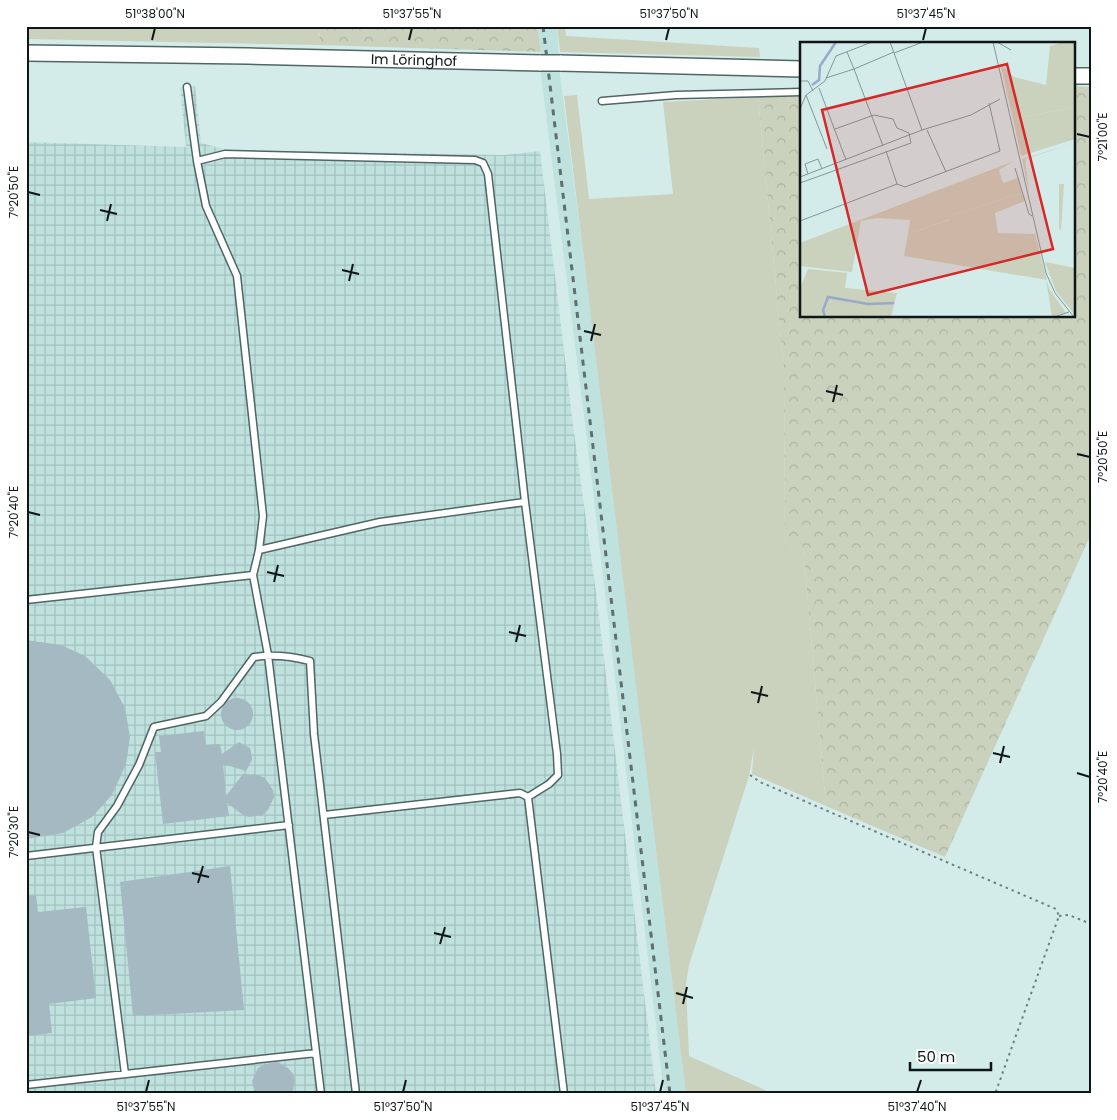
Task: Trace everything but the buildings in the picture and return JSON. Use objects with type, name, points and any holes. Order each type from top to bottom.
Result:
[{"type":"street","name":"Im Löringhof","points":[[26,53],[248,56],[800,69]]},
{"type":"street","points":[[1074,76],[1091,76]]},
{"type":"lane","points":[[187,87],[196,161],[206,206],[237,276],[263,516],[260,550],[253,575],[268,655],[321,1094]]},
{"type":"lane","points":[[602,101],[676,96],[800,92]]},
{"type":"lane","points":[[196,161],[225,154],[475,160],[483,163],[488,174],[525,502],[557,754],[558,775],[549,784],[528,797]]},
{"type":"lane","points":[[260,550],[380,522],[525,502]]},
{"type":"lane","points":[[26,600],[253,575]]},
{"type":"lane","points":[[125,1074],[96,848],[98,832],[117,806],[135,774],[154,726],[206,716],[220,702],[254,657],[268,655],[293,656],[310,661],[314,734],[356,1094]]},
{"type":"lane","points":[[324,815],[520,794],[528,797]]},
{"type":"lane","points":[[528,797],[564,1094]]},
{"type":"lane","points":[[26,856],[288,824]]},
{"type":"lane","points":[[26,1085],[316,1053]]},
{"type":"path","points":[[750,775],[760,782],[1056,910],[1060,916]]},
{"type":"path","points":[[1060,916],[1069,915],[1091,924]]},
{"type":"path","points":[[995,1094],[1060,916]]},
{"type":"shaded area","points":[[537,26],[557,26],[560,75],[606,430],[686,1094],[664,1094],[586,432],[541,75],[541,52]]},
{"type":"shaded area","points":[[195,86],[201,143],[228,150],[504,155],[540,151],[573,425],[597,600],[656,1094],[26,1094],[26,142],[186,147],[180,88]]},
{"type":"green space","points":[[26,26],[320,26],[319,45],[26,39]]},
{"type":"green space","points":[[320,26],[537,26],[541,52],[319,45]]},
{"type":"green space","points":[[557,26],[565,26],[566,36],[759,48],[760,57],[560,52]]},
{"type":"green space","points":[[1074,86],[1091,87],[1091,534],[945,857],[826,806],[803,547],[785,547],[784,371],[758,97],[800,95],[800,318],[1074,318]]},
{"type":"green space","points":[[577,95],[589,199],[673,194],[663,102],[758,97],[784,371],[785,547],[803,547],[826,806],[752,774],[754,747],[749,776],[689,965],[686,983],[689,1056],[774,1094],[686,1094],[564,96]]},
{"type":"railway","points":[[543,26],[670,1094]]}]
